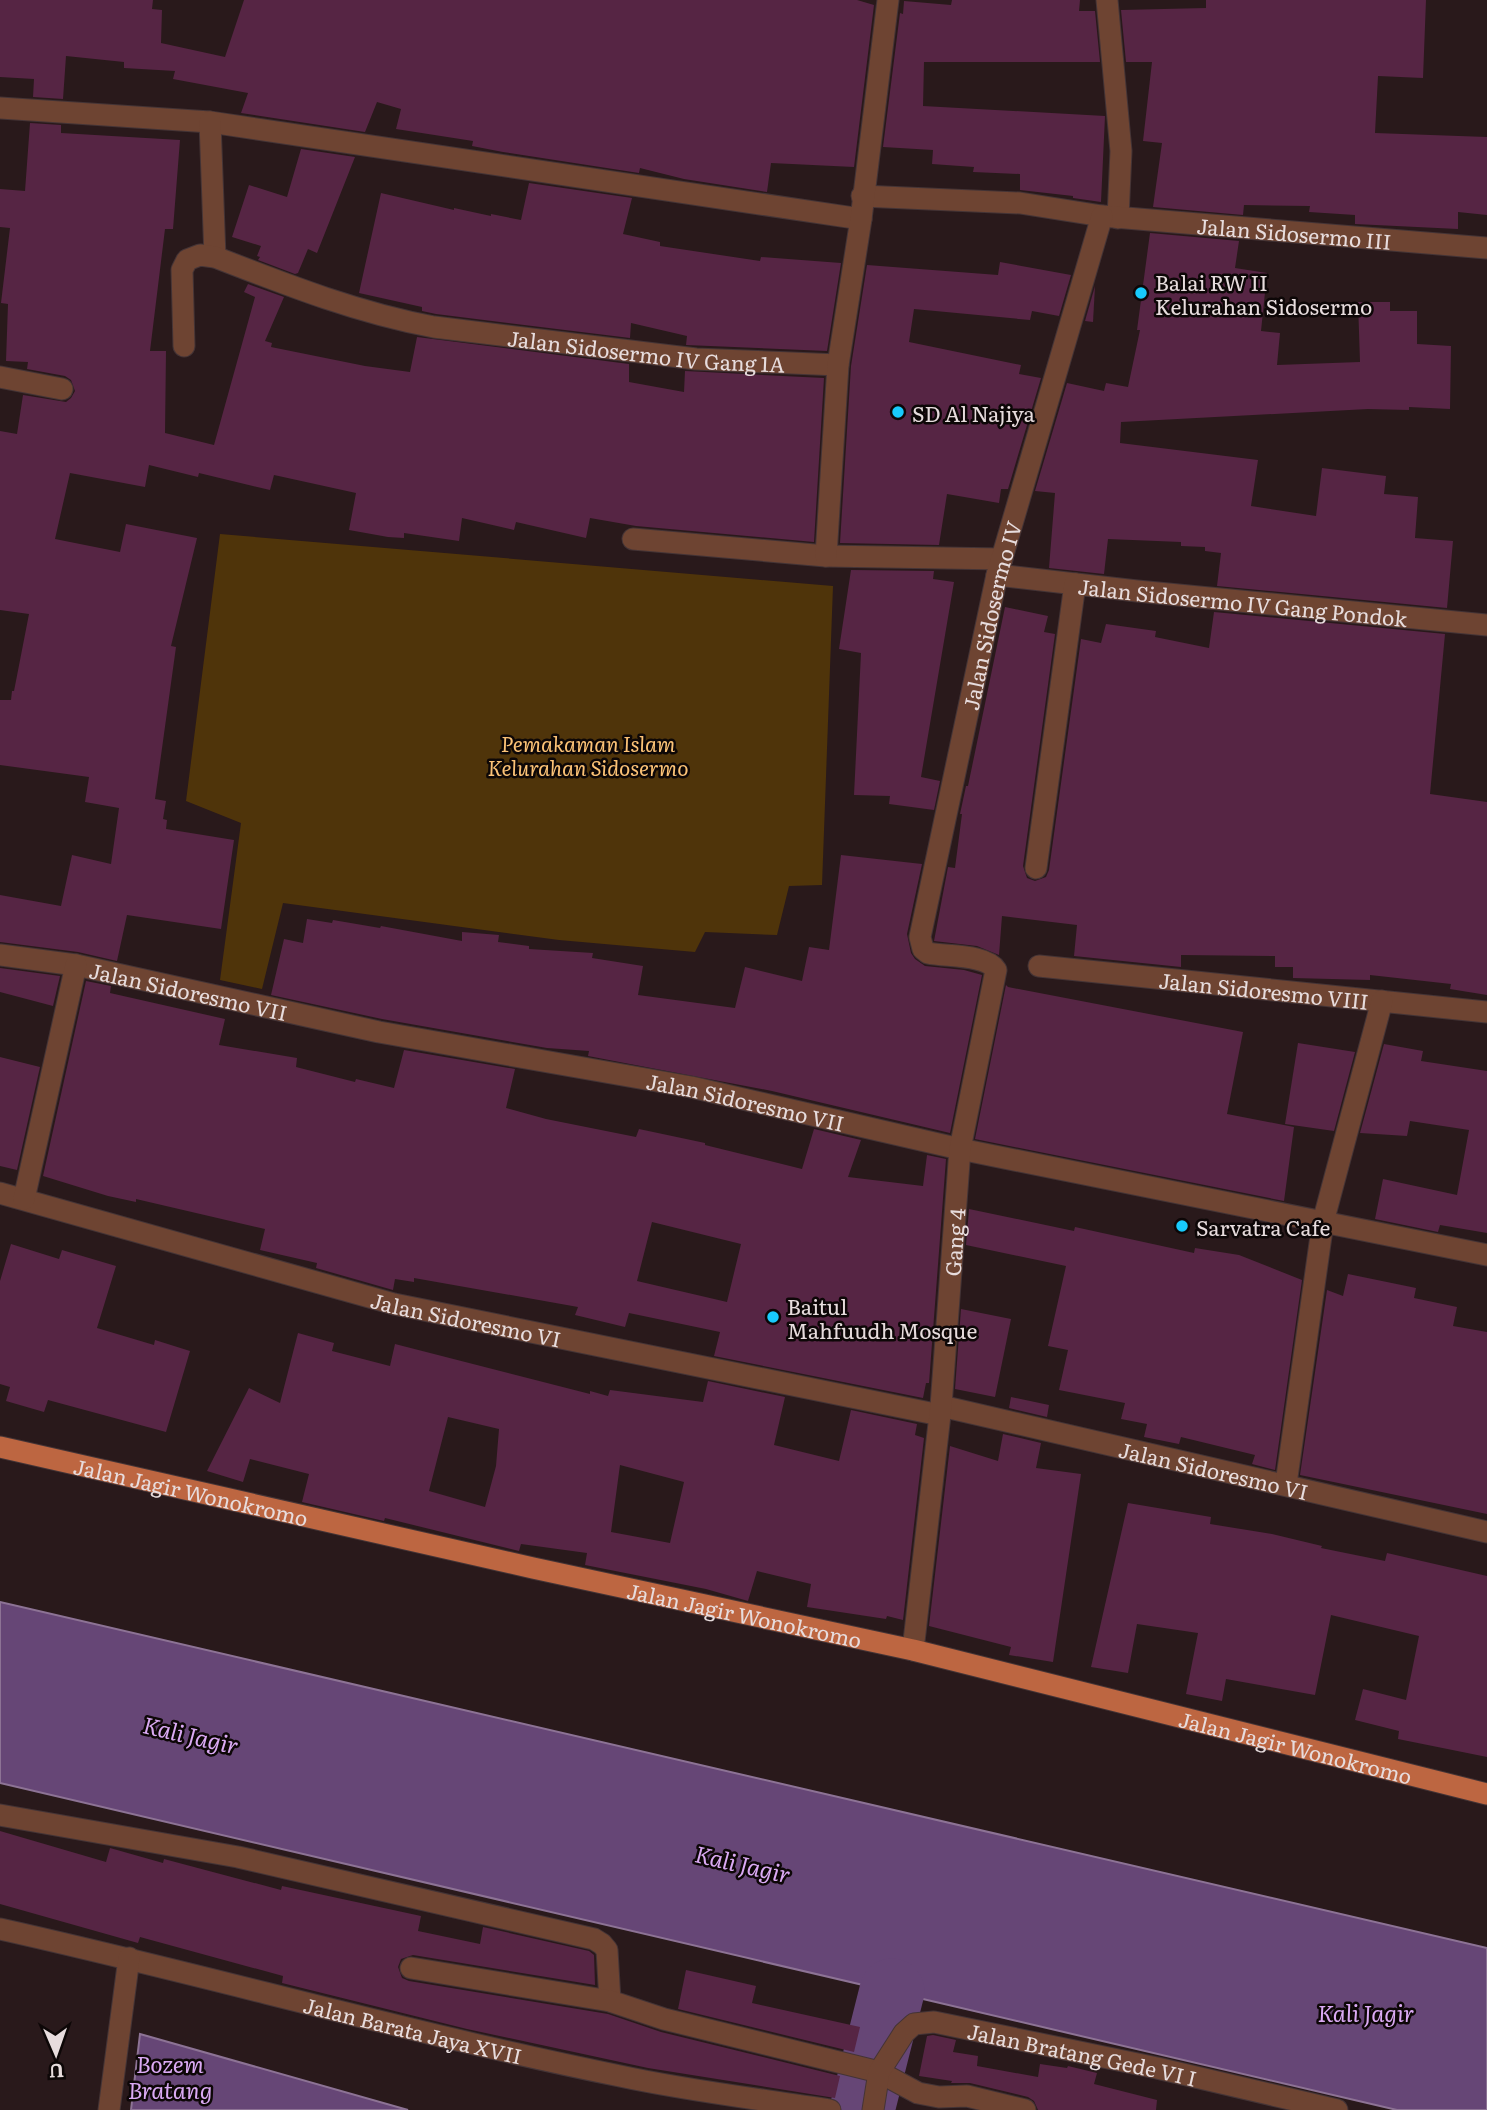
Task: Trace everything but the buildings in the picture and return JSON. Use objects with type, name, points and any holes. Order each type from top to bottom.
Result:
[{"type":"main road","name":"Jalan Jagir Wonokromo","points":[[0,1447],[519,1565],[913,1650],[1487,1794]]},
{"type":"street","points":[[826,556],[838,365],[861,219],[888,0]]},
{"type":"street","name":"Jalan Sidosermo IV","points":[[992,964],[928,953],[920,943],[920,937],[999,567],[1110,217],[1121,151],[1107,0]]},
{"type":"street","points":[[0,108],[210,122],[861,219]]},
{"type":"street","points":[[184,346],[181,280],[184,264],[191,257],[215,257],[210,122]]},
{"type":"street","name":"Jalan Sidosermo III","points":[[862,196],[1020,203],[1110,217],[1487,248]]},
{"type":"street","name":"Jalan Sidosermo IV Gang 1A","points":[[215,257],[327,300],[434,327],[696,359],[838,365]]},
{"type":"street","points":[[0,377],[62,389]]},
{"type":"street","name":"Jalan Sidosermo IV Gang Pondok","points":[[633,540],[999,567],[1075,584],[1487,625]]},
{"type":"street","points":[[1036,868],[1075,584]]},
{"type":"street","name":"Jalan Sidoresmo VII","points":[[0,956],[76,965],[379,1032],[691,1087],[960,1149],[1487,1255]]},
{"type":"street","name":"Gang 4","points":[[913,1650],[941,1410],[960,1149],[996,970],[992,964]]},
{"type":"street","points":[[24,1199],[76,965]]},
{"type":"street","name":"Jalan Sidoresmo VIII","points":[[1039,966],[1487,1012]]},
{"type":"street","points":[[1286,1484],[1323,1222],[1382,1001]]},
{"type":"street","name":"Jalan Sidoresmo VI","points":[[0,1193],[394,1304],[941,1410],[1286,1484],[1487,1532]]},
{"type":"street","points":[[0,1815],[238,1857],[594,1939],[607,1950],[610,2001]]},
{"type":"street","name":"Jalan Barata Jaya XVII","points":[[0,1929],[621,2077],[694,2100],[830,2110]]},
{"type":"street","points":[[109,2110],[130,1958]]},
{"type":"street","points":[[411,1968],[610,2001],[664,2019],[853,2065],[876,2072],[918,2093],[939,2097],[967,2096],[1024,2110]]},
{"type":"street","name":"Jalan Bratang Gede VI I","points":[[874,2106],[876,2072],[904,2033],[914,2024],[934,2022],[1157,2068],[1337,2110]]},
{"type":"green space","name":"Pemakaman Islam Kelurahan Sidosermo","points":[[220,534],[833,586],[822,885],[789,886],[777,935],[705,932],[695,952],[559,940],[283,903],[262,989],[220,980],[241,823],[186,801]]},
{"type":"water","name":"Kali Jagir","points":[[0,1602],[1487,1948],[1487,2110],[1397,2110],[0,1783]]},
{"type":"water","name":"Bozem Bratang","points":[[140,2034],[408,2110],[131,2110]]},
{"type":"waterway","points":[[862,2110],[892,1991]]},
{"type":"place","name":"Balai RW II Kelurahan Sidosermo","points":[[1141,293]]},
{"type":"place","name":"SD Al Najiya","points":[[898,412]]},
{"type":"place","name":"Sarvatra Cafe","points":[[1182,1226]]},
{"type":"place","name":"Baitul Mahfuudh Mosque","points":[[773,1317]]}]
